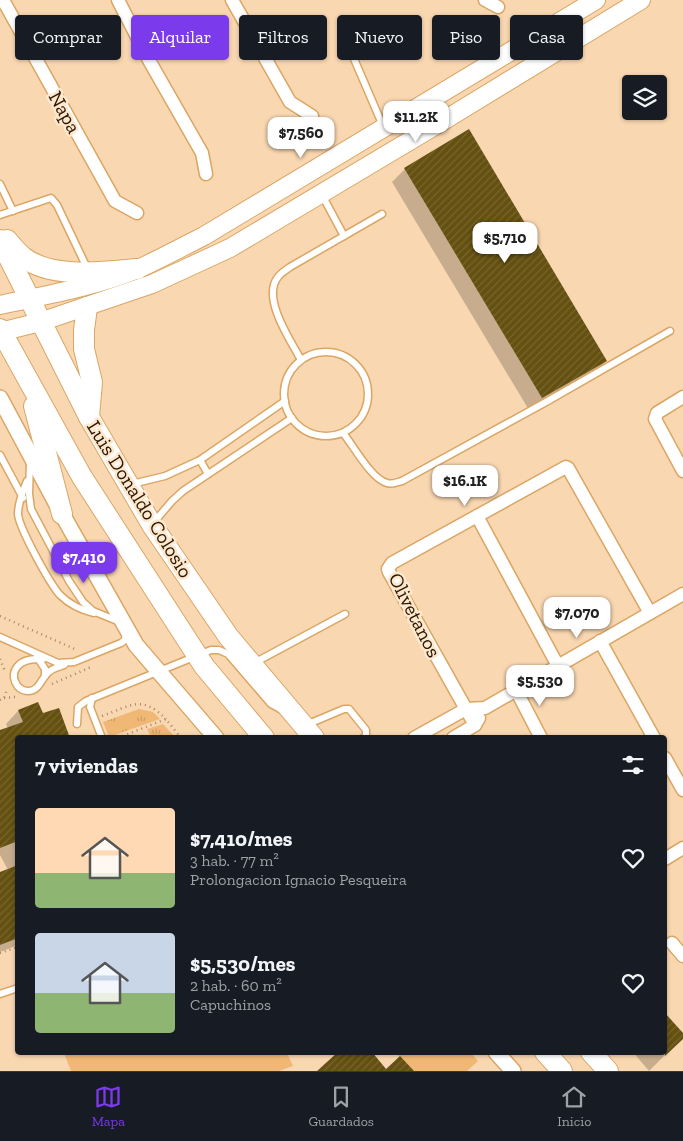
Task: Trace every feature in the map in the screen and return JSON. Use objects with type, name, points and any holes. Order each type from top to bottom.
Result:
[{"type":"main road","points":[[0,305],[98,282],[137,269],[204,236],[596,0]]},
{"type":"main road","points":[[0,331],[40,322],[152,284],[230,248],[444,121],[641,0]]},
{"type":"main road","points":[[384,128],[412,127],[444,121]]},
{"type":"main road","points":[[369,165],[377,153],[384,128]]},
{"type":"main road","points":[[0,232],[24,258],[41,266],[59,271],[137,269]]},
{"type":"main road","name":"Luis Donaldo Colosio","points":[[0,240],[89,417],[152,525],[228,636],[306,728]]},
{"type":"main road","points":[[87,306],[84,349],[92,382],[89,417]]},
{"type":"main road","name":"Luis Donaldo Colosio","points":[[0,331],[82,477],[204,666],[262,735]]},
{"type":"main road","points":[[25,373],[62,514]]},
{"type":"main road","points":[[548,1055],[562,1071]]},
{"type":"main road","points":[[594,1055],[608,1071]]},
{"type":"street","name":"Napa","points":[[3,0],[115,201],[137,212]]},
{"type":"street","points":[[118,0],[150,62],[202,153],[206,174]]},
{"type":"street","points":[[232,0],[290,102],[312,116]]},
{"type":"street","points":[[484,0],[498,7]]},
{"type":"street","points":[[683,397],[662,408],[656,413],[655,419],[683,471]]},
{"type":"street","points":[[0,398],[62,514],[136,645],[213,735]]},
{"type":"street","name":"Olivetanos","points":[[475,725],[388,569],[392,563],[562,468],[568,468],[650,613]]},
{"type":"street","points":[[476,516],[558,666]]},
{"type":"street","points":[[420,735],[466,710],[485,708],[683,594]]},
{"type":"street","points":[[600,641],[652,735]]},
{"type":"street","points":[[516,690],[539,735]]},
{"type":"street","points":[[458,735],[475,725],[485,708]]},
{"type":"street","points":[[667,762],[683,790]]},
{"type":"street","points":[[667,857],[683,848]]},
{"type":"street","points":[[672,943],[683,956]]},
{"type":"street","points":[[499,1055],[513,1071]]},
{"type":"lane","points":[[355,60],[384,128]]},
{"type":"lane","points":[[0,184],[13,211]]},
{"type":"lane","points":[[322,194],[344,236]]},
{"type":"lane","points":[[0,215],[51,198],[57,205],[89,271]]},
{"type":"lane","points":[[301,360],[274,307],[272,292],[277,277],[290,267],[382,214]]},
{"type":"lane","points":[[344,432],[377,479],[392,484],[402,481],[670,331]]},
{"type":"lane","points":[[318,353],[338,354],[349,359],[359,367],[368,391],[367,404],[362,416],[354,426],[332,436],[321,436],[310,433],[292,418],[285,401],[285,386],[291,372],[301,360],[318,353]]},
{"type":"lane","points":[[128,485],[165,476],[200,460],[285,401]]},
{"type":"lane","points":[[152,525],[183,491],[292,418]]},
{"type":"lane","points":[[30,454],[29,494],[31,509]]},
{"type":"lane","points":[[0,455],[69,581],[83,602],[93,611],[104,616]]},
{"type":"lane","points":[[200,460],[208,474]]},
{"type":"lane","points":[[30,475],[22,496],[18,515],[21,525],[52,584],[60,594],[77,608],[123,623],[126,635],[121,643],[48,672],[36,688],[28,691],[20,689],[15,682],[14,674],[17,667],[24,662],[47,658]]},
{"type":"lane","points":[[252,664],[345,614]]},
{"type":"lane","points":[[0,638],[58,664],[68,664]]},
{"type":"lane","points":[[77,724],[78,707],[86,701],[197,654],[219,650],[228,654],[271,704],[306,728],[344,709],[349,710],[366,730],[366,735]]},
{"type":"lane","points":[[33,653],[45,669],[45,676]]},
{"type":"lane","points":[[92,698],[90,707],[101,735]]},
{"type":"lane","points":[[0,994],[15,989]]},
{"type":"path","points":[[0,616],[77,650]]},
{"type":"path","points":[[98,717],[140,703],[156,709],[179,735]]},
{"type":"path","points":[[126,735],[166,719]]},
{"type":"path","points":[[0,953],[15,948]]},
{"type":"green space","points":[[139,709],[153,712],[160,719],[115,735],[108,735],[103,722]]},
{"type":"green space","points":[[163,724],[173,735],[150,735],[147,729]]},
{"type":"green space","points":[[65,1055],[288,1055],[293,1066],[279,1071],[71,1071]]},
{"type":"green space","points":[[398,1055],[473,1055],[478,1061],[467,1071],[413,1071]]},
{"type":"building","points":[[469,129],[607,361],[542,398],[404,168]]},
{"type":"building","points":[[38,702],[43,713],[59,708],[69,735],[15,735],[15,842],[0,848],[0,730],[23,722],[18,710]]},
{"type":"building","points":[[15,866],[15,939],[0,945],[0,872]]},
{"type":"building","points":[[667,1015],[683,1033],[683,1039],[667,1054]]},
{"type":"building","points":[[335,1055],[374,1055],[386,1069],[400,1056],[414,1071],[317,1071]]}]
